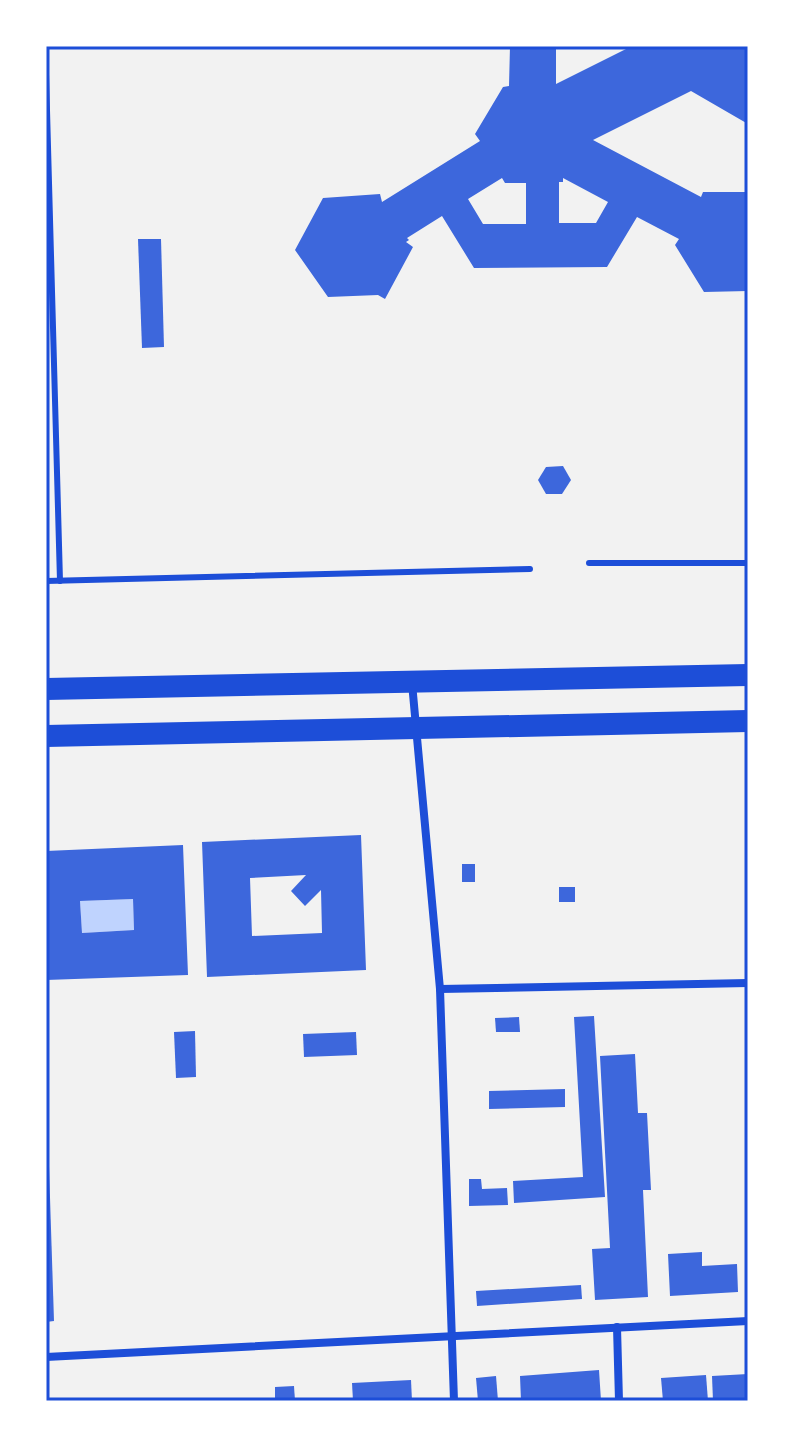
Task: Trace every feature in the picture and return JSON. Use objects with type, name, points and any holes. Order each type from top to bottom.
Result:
[{"type":"highway","points":[[46,689],[748,675]]},
{"type":"highway","points":[[46,736],[748,721]]},
{"type":"street","points":[[412,682],[440,989],[454,1401]]},
{"type":"street","points":[[440,989],[748,983]]},
{"type":"street","points":[[46,1357],[748,1321]]},
{"type":"street","points":[[617,1327],[619,1401]]},
{"type":"lane","points":[[46,74],[60,581]]},
{"type":"lane","points":[[589,563],[748,563]]},
{"type":"lane","points":[[46,581],[530,569]]},
{"type":"water","points":[[133,899],[134,930],[82,933],[80,901]]},
{"type":"building","points":[[510,46],[556,46],[556,84],[632,46],[748,46],[748,124],[691,91],[593,140],[701,197],[703,192],[748,192],[748,291],[704,292],[675,245],[679,239],[637,217],[607,267],[474,268],[442,216],[407,238],[409,240],[406,242],[413,247],[385,299],[378,295],[328,297],[295,250],[323,198],[380,194],[382,202],[480,141],[475,134],[503,87],[509,86]],"holes":[[[502,178],[505,183],[526,183],[526,224],[483,224],[468,199]],[[563,178],[608,202],[596,223],[559,223],[559,182],[563,182]]]},
{"type":"building","points":[[138,239],[161,239],[164,347],[142,348]]},
{"type":"building","points":[[563,466],[571,480],[562,494],[546,494],[538,480],[546,467]]},
{"type":"building","points":[[361,835],[366,970],[207,977],[202,842]],"holes":[[[306,875],[291,891],[305,906],[321,890],[322,933],[252,936],[250,878]]]},
{"type":"building","points":[[183,845],[188,975],[46,980],[46,851]],"holes":[[[133,899],[134,930],[82,933],[80,901]]]},
{"type":"building","points":[[462,864],[475,864],[475,882],[462,882]]},
{"type":"building","points":[[559,887],[575,887],[575,902],[559,902]]},
{"type":"building","points":[[594,1016],[605,1197],[514,1203],[513,1181],[583,1177],[574,1017]]},
{"type":"building","points":[[519,1017],[520,1032],[496,1032],[495,1018]]},
{"type":"building","points":[[195,1031],[196,1077],[176,1078],[174,1032]]},
{"type":"building","points":[[356,1032],[357,1055],[304,1057],[303,1034]]},
{"type":"building","points":[[635,1054],[638,1113],[647,1113],[651,1190],[643,1190],[648,1297],[595,1300],[592,1249],[610,1248],[600,1056]]},
{"type":"building","points":[[565,1089],[565,1107],[489,1109],[489,1091]]},
{"type":"building","points":[[46,1167],[49,1167],[54,1321],[46,1322]]},
{"type":"building","points":[[469,1179],[481,1179],[482,1189],[507,1188],[508,1205],[469,1206]]},
{"type":"building","points":[[702,1252],[702,1266],[737,1264],[738,1292],[670,1296],[668,1254]]},
{"type":"building","points":[[581,1285],[582,1299],[477,1306],[476,1291]]},
{"type":"building","points":[[599,1370],[601,1401],[521,1401],[520,1376]]},
{"type":"building","points":[[748,1374],[748,1401],[713,1401],[712,1376]]},
{"type":"building","points":[[706,1375],[708,1401],[663,1401],[661,1378]]},
{"type":"building","points":[[496,1376],[498,1401],[478,1401],[476,1378]]},
{"type":"building","points":[[411,1380],[412,1401],[353,1401],[352,1383]]},
{"type":"building","points":[[294,1386],[295,1401],[275,1401],[275,1387]]}]
